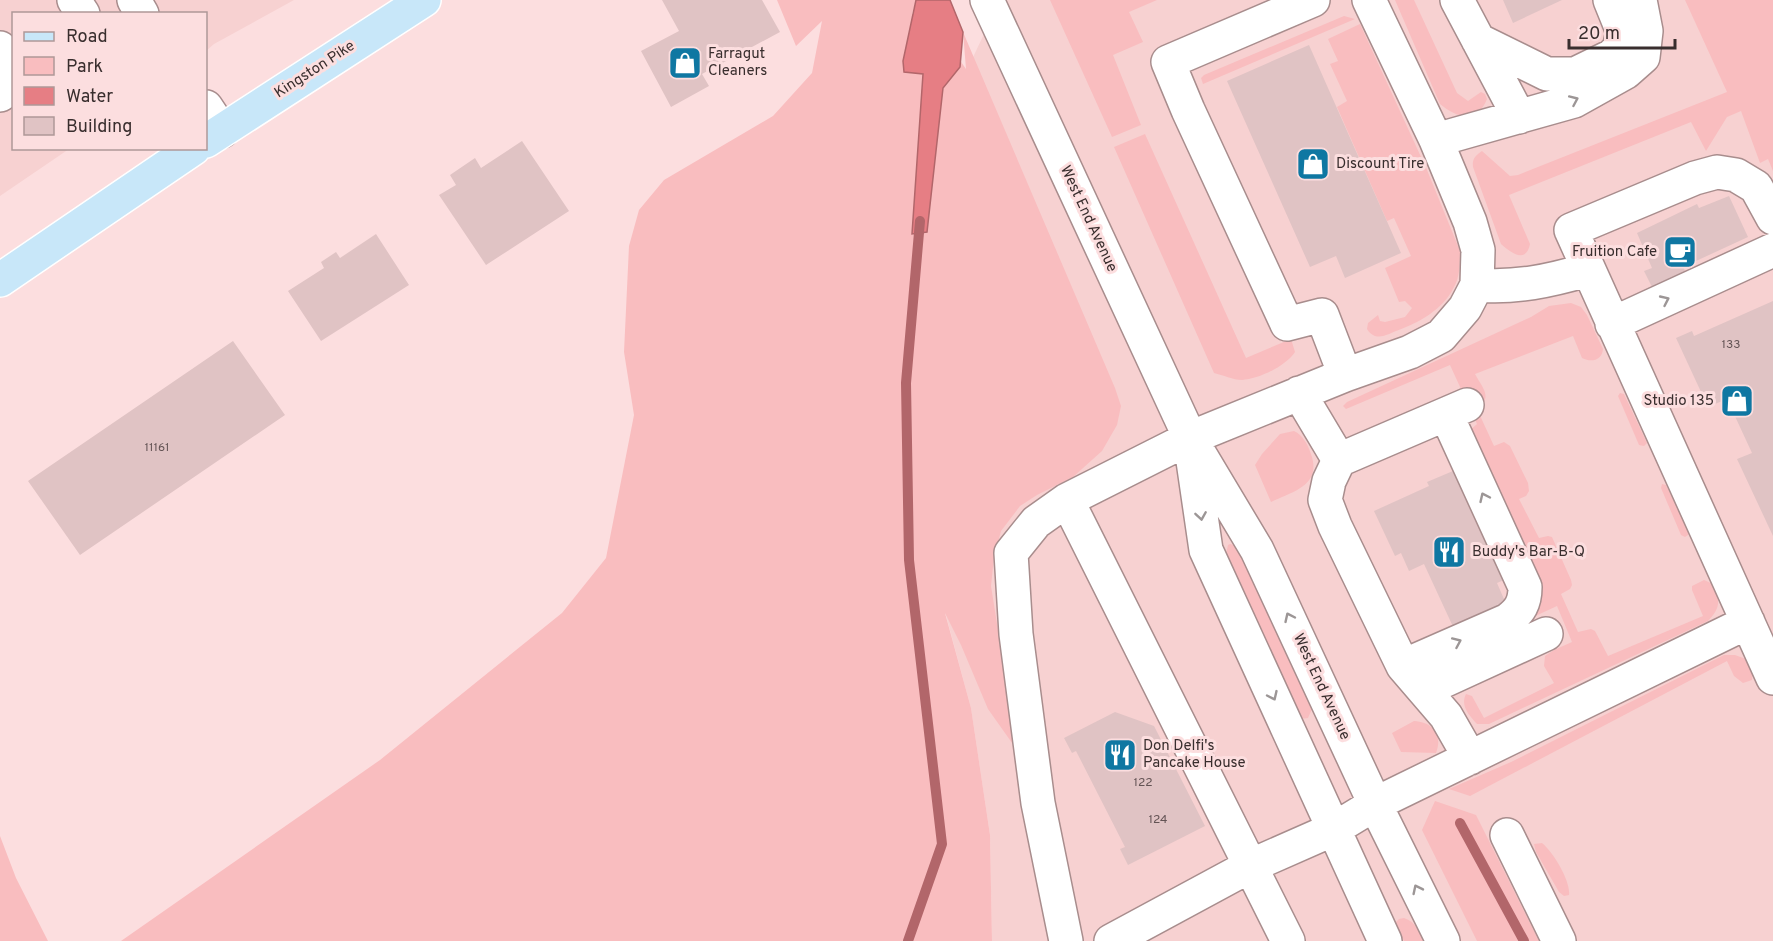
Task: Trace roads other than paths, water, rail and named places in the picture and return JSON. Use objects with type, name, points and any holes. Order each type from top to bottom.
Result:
[{"type":"main road","name":"Kingston Pike","points":[[207,133],[424,0]]},
{"type":"main road","name":"Kingston Pike","points":[[0,280],[183,150]]},
{"type":"street","name":"West End Avenue","points":[[987,0],[1190,438],[1257,550],[1375,804],[1443,941]]},
{"type":"street","points":[[1313,0],[1168,62],[1287,324],[1322,315],[1345,375]]},
{"type":"street","points":[[1065,941],[1038,803],[1016,634],[1011,554],[1036,522],[1067,500],[1190,438],[1345,375],[1410,352],[1441,336],[1465,308],[1477,285],[1478,250],[1473,232],[1436,140],[1370,0]]},
{"type":"street","points":[[1457,0],[1519,117]]},
{"type":"street","points":[[1478,40],[1547,74],[1575,74],[1612,56],[1619,49],[1623,32],[1610,0]]},
{"type":"street","points":[[1436,140],[1574,101],[1626,72],[1643,57],[1646,31],[1640,0]]},
{"type":"street","points":[[0,48],[12,66]]},
{"type":"street","points":[[1519,117],[1547,74]]},
{"type":"street","points":[[1773,218],[1756,187],[1736,175],[1717,172],[1695,178],[1571,230],[1587,270],[1773,678]]},
{"type":"street","points":[[1617,334],[1773,250]]},
{"type":"street","points":[[1477,285],[1521,285],[1552,280],[1587,270]]},
{"type":"street","points":[[1617,334],[1773,274]]},
{"type":"street","points":[[1299,393],[1339,460]]},
{"type":"street","points":[[1403,666],[1508,620],[1523,606],[1525,587],[1457,410],[1339,460],[1329,481],[1325,500],[1335,526],[1403,666],[1446,716],[1470,758]]},
{"type":"street","name":"West End Avenue","points":[[1190,438],[1206,550],[1385,941]]},
{"type":"street","points":[[1067,500],[1288,941]]},
{"type":"street","points":[[1111,941],[1250,866],[1334,828],[1375,804],[1748,622]]},
{"type":"street","points":[[1424,690],[1546,634]]},
{"type":"street","points":[[1507,835],[1559,941]]},
{"type":"water","points":[[916,0],[950,0],[963,32],[960,67],[943,88],[927,232],[912,234],[923,74],[904,72],[903,61]]},
{"type":"waterway","points":[[908,941],[942,844],[909,560],[906,383],[920,221]]},
{"type":"waterway","points":[[1460,823],[1524,941]]},
{"type":"place","name":"Farragut Cleaners","points":[[685,63]]},
{"type":"place","name":"Discount Tire","points":[[1313,164]]},
{"type":"place","name":"Fruition Cafe","points":[[1680,252]]},
{"type":"place","name":"Studio 135","points":[[1737,401]]},
{"type":"place","name":"Buddy's Bar-B-Q","points":[[1449,552]]},
{"type":"place","name":"Don Delfi's Pancake House","points":[[1120,755]]}]
